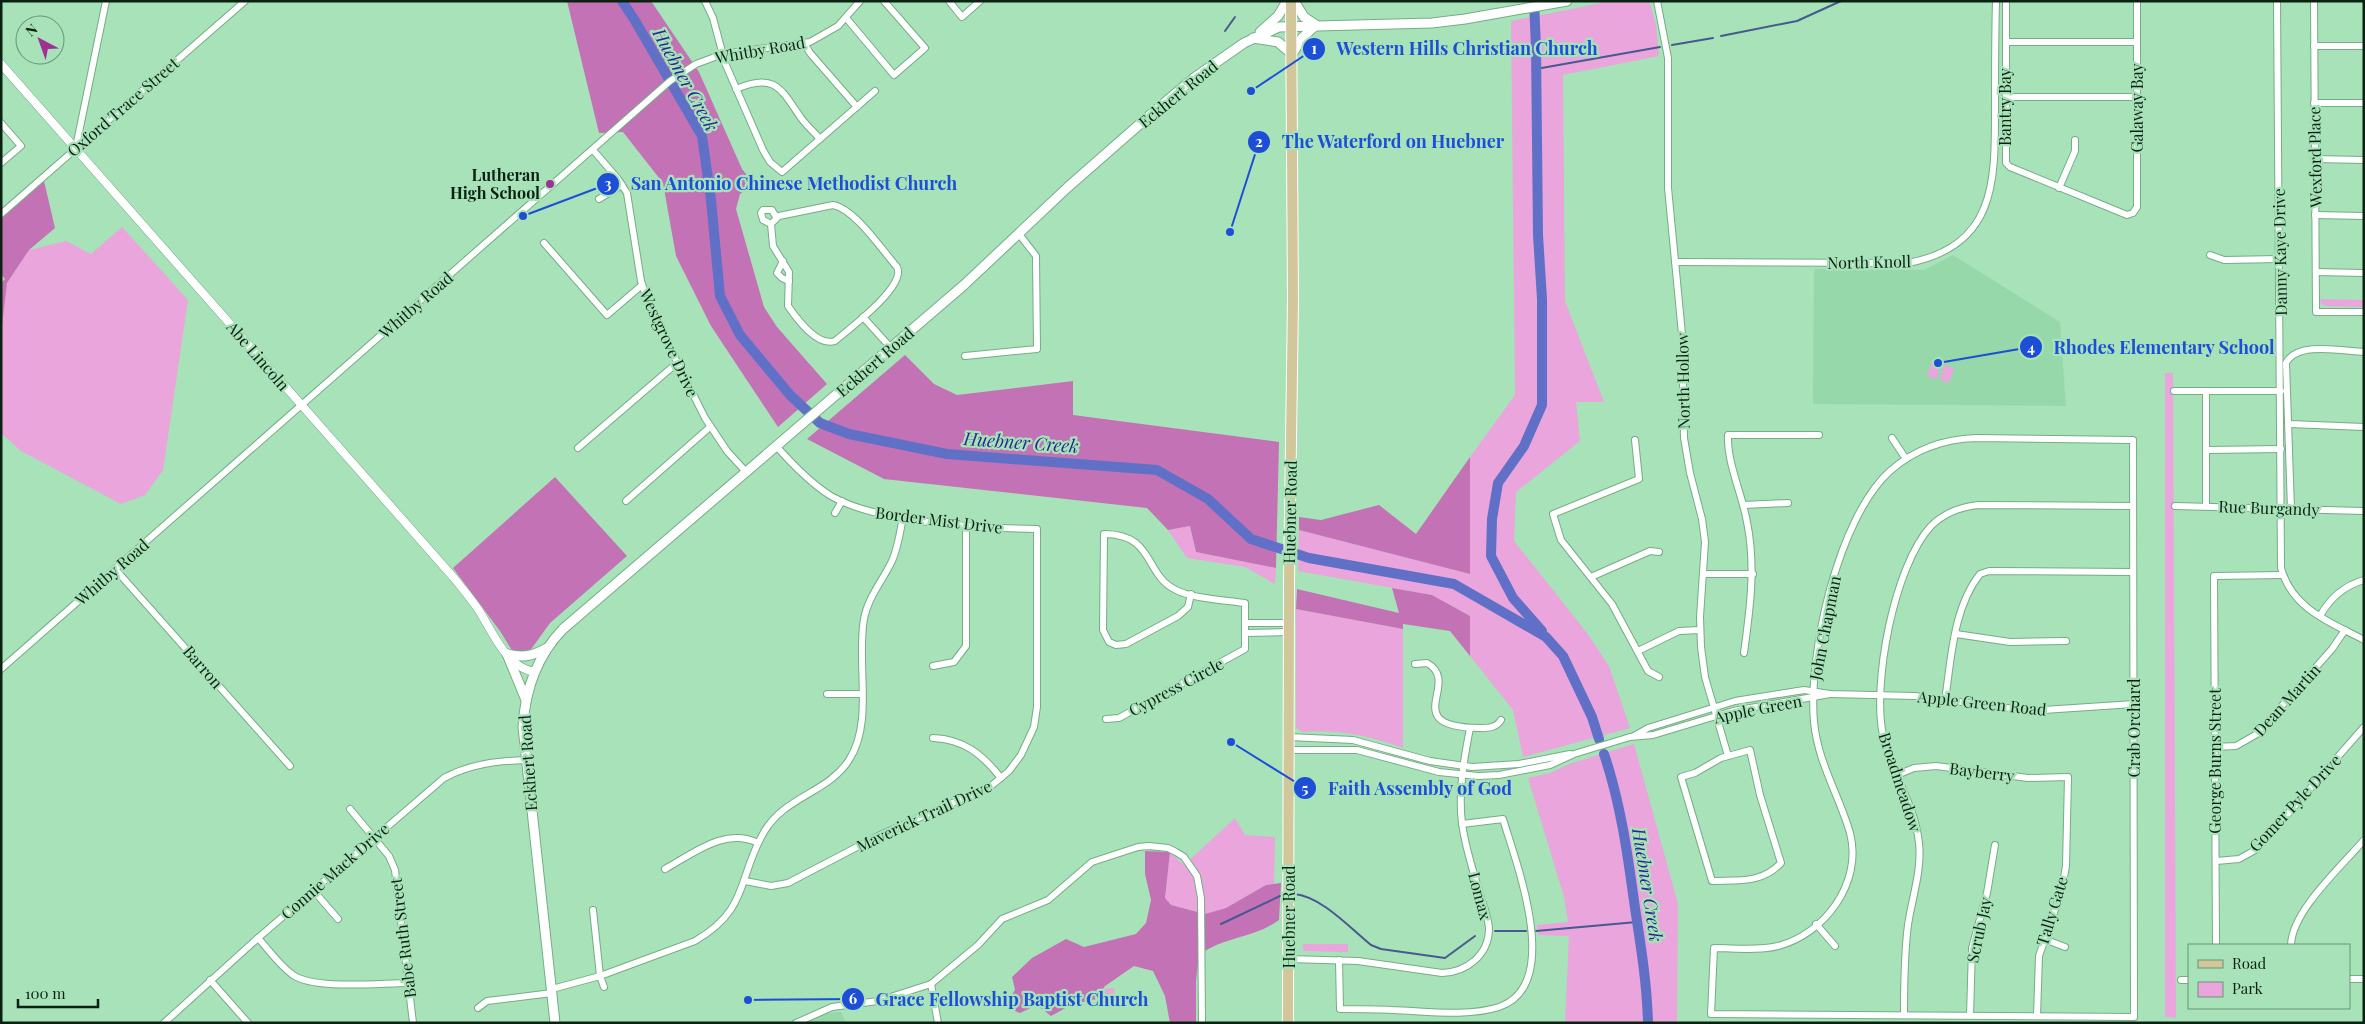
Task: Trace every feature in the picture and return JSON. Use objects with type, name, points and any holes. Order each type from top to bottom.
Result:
[{"type":"main road","points":[[1253,38],[1278,16],[1287,1]]},
{"type":"main road","points":[[1253,38],[1278,42],[1292,54],[1302,38],[1316,26],[1304,17],[1293,1]]},
{"type":"main road","name":"Huebner Road","points":[[1288,1023],[1293,1]]},
{"type":"main road","name":"Eckhert Road","points":[[555,1023],[524,727],[526,700],[534,672],[547,648],[570,622],[892,348],[1019,234],[1068,187],[1184,87],[1253,38],[1268,31],[1292,26],[1414,24],[1465,20],[1567,1]]},
{"type":"main road","points":[[507,654],[522,657],[531,656],[547,648]]},
{"type":"main road","points":[[507,654],[526,700]]},
{"type":"street","points":[[76,149],[106,1]]},
{"type":"street","name":"Oxford Trace Street","points":[[1,214],[245,1]]},
{"type":"street","points":[[704,1],[713,18],[725,63],[766,157],[782,172],[875,91]]},
{"type":"street","name":"Whitby Road","points":[[1,669],[688,68],[724,54],[804,43],[825,36],[846,19],[860,1]]},
{"type":"street","points":[[846,19],[894,75],[924,48],[884,1]]},
{"type":"street","points":[[948,1],[962,17],[980,1]]},
{"type":"street","name":"North Hollow","points":[[1658,1],[1668,58],[1668,188],[1683,349],[1684,438],[1704,529],[1704,574],[1700,630],[1704,669],[1728,756]]},
{"type":"street","name":"North Knoll","points":[[1674,262],[1903,263],[1933,256],[1961,239],[1982,213],[1993,183],[1996,1]]},
{"type":"street","name":"Bantry Bay","points":[[2006,1],[2006,164],[2123,214],[2133,213]]},
{"type":"street","name":"Galaway Bay","points":[[2133,213],[2137,207],[2137,1]]},
{"type":"street","name":"Danny Kaye Drive","points":[[2277,1],[2281,391],[2280,552],[2283,575],[2297,599],[2320,616],[2364,640]]},
{"type":"street","name":"Wexford Place","points":[[2314,1],[2316,312],[2364,312]]},
{"type":"street","points":[[2006,42],[2137,42]]},
{"type":"street","points":[[804,43],[810,53],[857,107]]},
{"type":"street","points":[[2314,46],[2364,46]]},
{"type":"street","name":"Abe Lincoln","points":[[1,64],[454,578],[478,609],[507,654],[534,672]]},
{"type":"street","points":[[736,89],[761,81],[775,85],[787,96],[802,119],[820,139]]},
{"type":"street","points":[[2005,97],[2137,97]]},
{"type":"street","points":[[2314,103],[2364,103]]},
{"type":"street","points":[[1,123],[21,146],[1,162]]},
{"type":"street","points":[[2059,188],[2075,151],[2075,140]]},
{"type":"street","name":"Westgrove Drive","points":[[593,150],[627,193],[642,284],[650,308],[710,427],[747,473]]},
{"type":"street","points":[[2314,159],[2364,160]]},
{"type":"street","points":[[599,200],[622,185]]},
{"type":"street","points":[[833,205],[845,209],[899,270],[898,278],[889,291],[835,341],[821,341],[788,306],[789,272],[771,242],[771,224],[776,217],[833,205]]},
{"type":"street","points":[[771,224],[761,217],[763,210],[772,210],[776,217]]},
{"type":"street","points":[[2315,215],[2364,216]]},
{"type":"street","points":[[965,356],[1037,349],[1036,256],[1019,234]]},
{"type":"street","points":[[544,243],[607,315],[642,284]]},
{"type":"street","points":[[2210,255],[2224,260],[2280,259]]},
{"type":"street","points":[[783,261],[777,273],[789,281]]},
{"type":"street","points":[[2316,272],[2364,273]]},
{"type":"street","points":[[863,317],[892,348]]},
{"type":"street","points":[[2291,509],[2290,424],[2286,363],[2289,357],[2296,351],[2309,349],[2364,352]]},
{"type":"street","points":[[578,448],[677,363]]},
{"type":"street","points":[[2174,392],[2281,391]]},
{"type":"street","points":[[2206,392],[2206,506]]},
{"type":"street","points":[[2281,424],[2364,428]]},
{"type":"street","points":[[626,501],[710,427]]},
{"type":"street","points":[[1744,653],[1753,574],[1750,534],[1729,449],[1728,435],[1819,435]]},
{"type":"street","points":[[1892,438],[1906,459]]},
{"type":"street","name":"John Chapman","points":[[1904,1015],[1711,1014],[1714,948],[1775,946],[1800,937],[1816,924],[1841,897],[1851,874],[1853,857],[1849,832],[1819,753],[1814,722],[1814,690],[1827,600],[1844,549],[1873,491],[1889,472],[1906,459],[1937,444],[1962,438],[2133,440]]},
{"type":"street","points":[[1635,440],[1639,479],[1553,514],[1561,540],[1612,604],[1648,671],[1659,677]]},
{"type":"street","name":"Crab Orchard","points":[[2037,1016],[2134,1017],[2133,440]]},
{"type":"street","name":"Border Mist Drive","points":[[777,447],[806,478],[842,501],[868,511],[966,527],[1038,529]]},
{"type":"street","points":[[2206,450],[2281,449]]},
{"type":"street","points":[[835,514],[842,501]]},
{"type":"street","points":[[1743,505],[1788,504]]},
{"type":"street","name":"Broadmeadow","points":[[1904,1015],[1905,952],[1920,857],[1912,812],[1883,735],[1880,694],[1888,635],[1901,584],[1923,536],[1943,516],[1962,508],[1978,505],[2133,506]]},
{"type":"street","name":"Rue Burgandy","points":[[2175,506],[2364,511]]},
{"type":"street","points":[[478,1008],[487,1001],[552,991],[600,976],[695,941],[706,935],[727,916],[739,897],[758,843],[767,826],[784,807],[826,783],[849,761],[855,750],[861,729],[864,619],[873,594],[896,553],[903,517]]},
{"type":"street","points":[[933,666],[954,662],[966,646],[966,527]]},
{"type":"street","name":"Maverick Trail Drive","points":[[746,881],[771,886],[788,883],[878,836],[983,790],[1001,778],[1014,765],[1026,747],[1036,718],[1038,529]]},
{"type":"street","points":[[1191,594],[1188,606],[1178,616],[1126,644],[1112,644],[1105,638],[1103,630],[1104,534],[1116,534],[1132,539],[1170,586],[1191,594],[1245,603],[1245,633],[1289,627]]},
{"type":"street","points":[[1591,577],[1650,552],[1659,552]]},
{"type":"street","name":"Barron","points":[[115,569],[290,766]]},
{"type":"street","points":[[1945,700],[1956,634],[1968,596],[1980,574],[1989,571],[2133,572]]},
{"type":"street","points":[[1704,574],[1753,574]]},
{"type":"street","name":"George Burns Street","points":[[2216,944],[2214,576],[2283,575]]},
{"type":"street","points":[[2320,616],[2336,595],[2351,585],[2364,580]]},
{"type":"street","points":[[1245,623],[1289,627]]},
{"type":"street","points":[[1638,651],[1679,631],[1700,630]]},
{"type":"street","name":"Dean Martin","points":[[2215,747],[2236,746],[2257,734],[2332,649],[2345,630]]},
{"type":"street","name":"Cypress Circle","points":[[1106,719],[1120,718],[1245,650],[1245,633]]},
{"type":"street","points":[[1956,634],[2010,642],[2066,641]]},
{"type":"street","points":[[1415,664],[1427,663],[1436,671],[1438,682],[1436,713],[1438,719],[1448,724],[1470,728],[1493,727],[1501,720]]},
{"type":"street","name":"Apple Green","points":[[1630,738],[1648,728],[1714,707],[1758,696],[1814,690],[1830,694]]},
{"type":"street","points":[[827,694],[862,694]]},
{"type":"street","name":"Apple Green","points":[[1289,737],[1353,740],[1430,761],[1463,766],[1500,767],[1574,754],[1630,738],[1653,735],[1716,716],[1775,703],[1830,694]]},
{"type":"street","name":"Apple Green Road","points":[[1830,694],[1880,694],[2030,711],[2134,704]]},
{"type":"street","name":"Gomer Pyle Drive","points":[[2216,861],[2239,859],[2257,849],[2364,727]]},
{"type":"street","name":"Lomax","points":[[1289,959],[1339,960],[1442,973],[1460,970],[1476,960],[1486,945],[1489,926],[1462,824],[1462,775],[1470,728]]},
{"type":"street","points":[[934,738],[958,742],[975,751],[1001,778]]},
{"type":"street","name":"Apple Green","points":[[1289,750],[1357,750],[1426,769],[1462,775],[1517,773],[1550,765],[1574,754]]},
{"type":"street","points":[[1750,750],[1760,795],[1781,863],[1759,878],[1743,881],[1712,881],[1681,777],[1728,756],[1750,750]]},
{"type":"street","name":"Connie Mack Drive","points":[[164,1022],[313,890],[444,778],[458,771],[489,763],[526,760]]},
{"type":"street","name":"Bayberry","points":[[1897,775],[1914,768],[1936,766],[2028,778],[2068,777]]},
{"type":"street","name":"Tally Gate","points":[[2037,1016],[2037,966],[2044,939],[2062,889],[2066,866],[2068,777]]},
{"type":"street","name":"Babe Ruth Street","points":[[350,809],[389,856],[395,870],[413,1023]]},
{"type":"street","points":[[1339,960],[1340,1009],[1448,1013],[1495,1008],[1506,1004],[1518,994],[1529,972],[1531,924],[1526,896],[1504,819],[1462,824]]},
{"type":"street","points":[[665,869],[720,839],[742,837],[758,843]]},
{"type":"street","points":[[2291,944],[2292,931],[2300,915],[2364,840]]},
{"type":"street","name":"Scrub Jay","points":[[1970,1015],[1972,948],[1986,894],[1995,845]]},
{"type":"street","points":[[796,1023],[832,1007],[891,998],[931,984],[978,944],[1002,918],[1048,900],[1081,870],[1096,860],[1138,848],[1168,848],[1184,858],[1197,876],[1201,898],[1202,1023]]},
{"type":"street","points":[[313,890],[338,918]]},
{"type":"street","points":[[592,910],[600,976],[604,987]]},
{"type":"street","points":[[1816,924],[1835,946]]},
{"type":"street","points":[[258,938],[283,966],[302,980],[323,983],[408,983]]},
{"type":"street","points":[[2044,939],[2065,946]]},
{"type":"street","points":[[210,980],[248,1023]]},
{"type":"street","points":[[2350,980],[2364,980]]},
{"type":"street","points":[[931,984],[938,1023]]},
{"type":"street","points":[[1904,1015],[2037,1016]]},
{"type":"shaded area","points":[[567,1],[651,1],[699,72],[742,169],[754,184],[740,194],[736,209],[764,307],[777,327],[827,384],[778,427],[711,326],[676,256],[663,183],[623,132],[599,133]]},
{"type":"shaded area","points":[[44,181],[55,228],[29,250],[7,283],[1,334],[1,283],[5,279],[1,274],[1,219]]},
{"type":"shaded area","points":[[1953,255],[2060,322],[2066,406],[1813,404],[1814,269],[1924,270]]},
{"type":"shaded area","points":[[905,355],[934,384],[957,395],[1073,381],[1073,415],[1279,442],[1276,568],[1196,552],[1190,526],[1168,530],[1147,508],[884,479],[807,439]]},
{"type":"shaded area","points":[[1470,457],[1470,574],[1299,530],[1299,517],[1321,520],[1379,505],[1416,534]]},
{"type":"shaded area","points":[[555,477],[627,556],[550,623],[532,648],[527,652],[513,652],[500,631],[453,568]]},
{"type":"shaded area","points":[[1392,588],[1432,595],[1470,616],[1470,656],[1450,631],[1403,624],[1403,629],[1296,609],[1297,589],[1399,613]]},
{"type":"shaded area","points":[[1145,851],[1170,852],[1165,898],[1171,905],[1205,914],[1226,908],[1266,885],[1281,883],[1279,920],[1259,931],[1219,944],[1199,955],[1196,981],[1196,1023],[1170,1023],[1165,996],[1153,971],[1134,966],[1105,986],[1097,999],[1073,1004],[1051,1016],[1037,1005],[1020,1013],[1004,1007],[1015,990],[1012,977],[1032,958],[1066,939],[1084,947],[1136,934],[1146,923],[1151,900],[1145,874]]},
{"type":"shaded area","points":[[841,1012],[846,1023],[802,1023],[817,1014]]},
{"type":"green space","points":[[1611,1],[1649,1],[1656,24],[1659,56],[1563,75],[1565,301],[1604,402],[1576,402],[1580,441],[1516,492],[1514,541],[1587,633],[1609,666],[1630,728],[1523,757],[1513,710],[1470,656],[1470,616],[1432,595],[1298,571],[1299,530],[1470,574],[1470,457],[1515,395],[1511,21]]},
{"type":"green space","points":[[122,227],[188,300],[163,470],[145,495],[121,504],[21,451],[1,433],[1,334],[7,283],[29,250],[66,241],[91,254]]},
{"type":"green space","points":[[2320,299],[2364,300],[2364,307],[2325,306],[2321,304]]},
{"type":"green space","points":[[1932,361],[1941,364],[1937,379],[1927,376]]},
{"type":"green space","points":[[1944,365],[1954,368],[1949,383],[1940,380]]},
{"type":"green space","points":[[2165,373],[2173,373],[2176,1018],[2165,1017]]},
{"type":"green space","points":[[1190,526],[1196,552],[1276,568],[1275,584],[1245,567],[1187,558],[1168,530]]},
{"type":"green space","points":[[1296,609],[1403,629],[1403,748],[1354,734],[1302,732],[1296,727]]},
{"type":"green space","points":[[1634,744],[1678,904],[1677,1023],[1565,1023],[1569,936],[1538,935],[1537,925],[1568,922],[1564,897],[1528,778],[1550,773],[1569,764]]},
{"type":"green space","points":[[1235,818],[1245,835],[1275,837],[1274,884],[1266,885],[1226,908],[1205,914],[1171,905],[1165,899],[1170,852],[1184,865]]},
{"type":"green space","points":[[1303,944],[1348,944],[1348,952],[1305,951],[1303,950]]},
{"type":"green space","points":[[1114,988],[1116,1007],[1107,1008],[1105,989]]},
{"type":"waterway","name":"Huebner Creek","points":[[622,1],[702,136],[711,200],[720,296],[740,335],[790,395],[820,423],[849,434],[947,454],[1157,470],[1208,499],[1251,539],[1309,558],[1454,584],[1546,637],[1563,656],[1592,717],[1599,739]]},
{"type":"waterway","points":[[1534,1],[1538,235],[1542,299],[1542,405],[1524,446],[1498,483],[1492,519],[1491,556],[1513,598],[1542,631]]},
{"type":"waterway","points":[[1721,36],[1797,21],[1841,1]]},
{"type":"waterway","points":[[1225,31],[1235,17]]},
{"type":"waterway","points":[[1672,45],[1713,38]]},
{"type":"waterway","points":[[1536,69],[1660,47]]},
{"type":"waterway","name":"Huebner Creek","points":[[1604,754],[1615,792],[1627,850],[1643,966],[1648,1023]]},
{"type":"waterway","points":[[1295,894],[1305,896],[1325,907],[1371,945],[1381,949],[1445,958],[1475,936]]},
{"type":"waterway","points":[[1221,924],[1280,896]]},
{"type":"waterway","points":[[1536,931],[1637,922]]},
{"type":"waterway","points":[[1495,931],[1526,931]]},
{"type":"place","name":"Western Hills Christian Church","points":[[1251,91]]},
{"type":"place","name":"Lutheran High School","points":[[550,184]]},
{"type":"place","name":"San Antonio Chinese Methodist Church","points":[[523,216]]},
{"type":"place","name":"The Waterford on Huebner","points":[[1230,232]]},
{"type":"place","name":"Rhodes Elementary School","points":[[1938,363]]},
{"type":"place","name":"Faith Assembly of God","points":[[1231,742]]},
{"type":"place","name":"Grace Fellowship Baptist Church","points":[[748,1000]]}]
